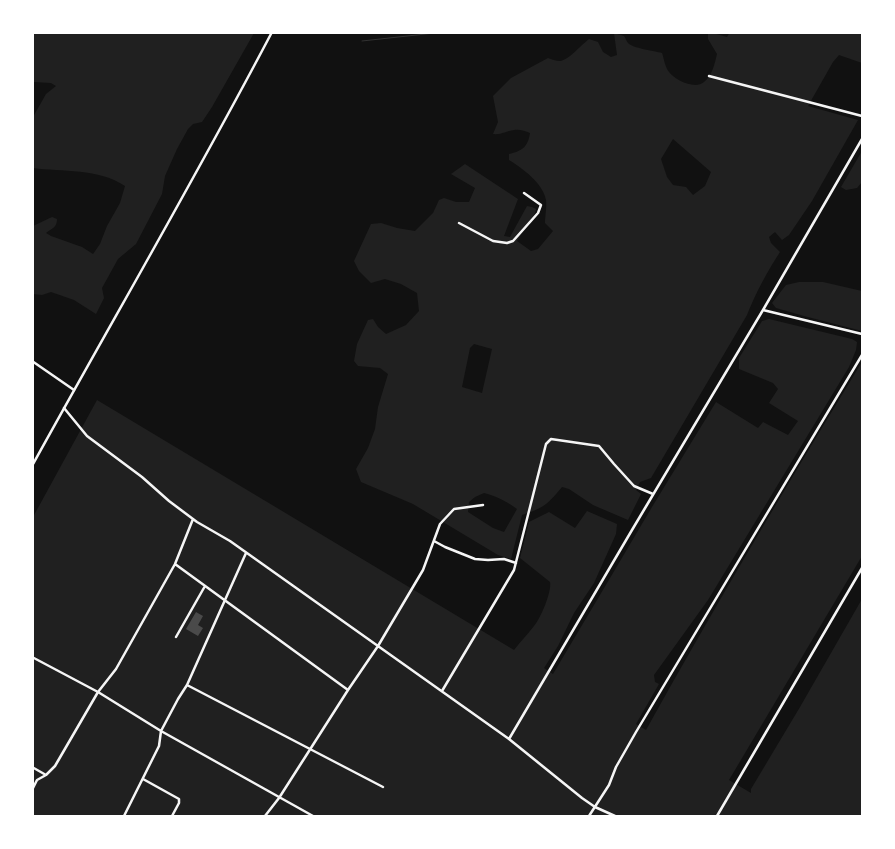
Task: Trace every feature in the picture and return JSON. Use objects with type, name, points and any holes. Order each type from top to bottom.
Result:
[{"type":"street","points":[[32,466],[218,134],[272,32]]},
{"type":"street","points":[[709,76],[862,116]]},
{"type":"street","points":[[509,739],[862,139]]},
{"type":"street","points":[[459,223],[493,241],[507,243],[513,241],[538,213],[541,205],[524,193]]},
{"type":"street","points":[[763,310],[862,334]]},
{"type":"street","points":[[589,816],[609,785],[616,767],[636,732],[862,355]]},
{"type":"street","points":[[32,361],[74,390]]},
{"type":"street","points":[[64,408],[86,436],[142,477],[169,501],[230,541],[509,739],[582,798],[595,807],[615,816]]},
{"type":"street","points":[[442,691],[514,570],[546,444],[551,439],[599,446],[634,486],[653,494]]},
{"type":"street","points":[[265,816],[279,798],[378,646],[423,570],[440,524],[454,509],[483,505]]},
{"type":"street","points":[[32,790],[37,780],[46,775],[55,766],[98,692],[116,669],[175,564],[194,519]]},
{"type":"street","points":[[434,541],[475,559],[504,559],[516,563]]},
{"type":"street","points":[[124,816],[159,746],[161,730],[187,685],[246,553]]},
{"type":"street","points":[[175,564],[348,690]]},
{"type":"street","points":[[718,816],[862,568]]},
{"type":"street","points":[[176,637],[205,585]]},
{"type":"street","points":[[32,657],[98,692],[313,816]]},
{"type":"street","points":[[187,685],[383,788]]},
{"type":"street","points":[[32,767],[46,775]]},
{"type":"street","points":[[143,778],[179,799],[179,803],[172,816]]},
{"type":"shaded area","points":[[33,32],[254,33],[202,122],[193,124],[188,129],[165,176],[162,194],[136,244],[118,259],[102,288],[104,298],[96,314],[74,300],[51,292],[42,295],[33,294],[33,226],[52,217],[57,219],[55,226],[46,233],[82,247],[93,254],[100,244],[107,226],[120,203],[125,186],[115,180],[92,173],[33,168],[33,117],[46,94],[56,86],[51,83],[33,83]]},
{"type":"shaded area","points":[[730,32],[862,33],[862,63],[839,55],[808,106],[858,120],[812,201],[789,235],[782,240],[775,232],[769,237],[771,243],[780,252],[762,282],[747,315],[651,478],[640,482],[636,490],[641,494],[628,520],[593,505],[569,489],[562,487],[545,505],[522,515],[511,559],[498,555],[413,504],[361,482],[356,469],[368,448],[375,429],[378,407],[388,374],[380,368],[358,366],[354,361],[357,344],[368,320],[373,319],[386,334],[406,325],[419,311],[417,293],[401,284],[385,279],[371,283],[359,271],[354,261],[371,224],[381,223],[415,231],[433,213],[439,200],[444,198],[456,202],[469,202],[475,188],[451,174],[465,164],[518,199],[504,236],[510,237],[527,206],[536,209],[517,241],[531,251],[538,249],[553,231],[545,223],[546,200],[536,182],[520,167],[509,160],[509,154],[521,150],[526,145],[530,133],[522,130],[511,130],[493,134],[498,122],[493,96],[511,78],[548,58],[558,61],[564,60],[589,39],[598,42],[603,52],[611,57],[617,55],[614,33],[624,36],[630,45],[662,53],[666,68],[680,81],[696,85],[700,84],[711,73],[717,54],[708,39],[708,33],[727,37]],"holes":[[[673,139],[711,172],[705,186],[693,195],[686,187],[673,185],[667,177],[661,159]],[[474,344],[492,349],[482,393],[462,387],[470,348]],[[484,493],[488,494],[517,509],[504,532],[493,528],[468,512],[469,502]]]},
{"type":"shaded area","points":[[862,151],[862,182],[857,188],[846,190],[841,187]]},
{"type":"shaded area","points":[[799,282],[823,282],[862,291],[862,331],[776,308],[772,303],[786,285]]},
{"type":"shaded area","points":[[769,319],[852,339],[857,342],[856,350],[849,367],[708,600],[654,675],[655,682],[659,684],[636,724],[646,730],[752,545],[862,362],[862,556],[729,780],[751,793],[751,789],[862,599],[862,816],[33,816],[33,517],[97,400],[514,650],[540,617],[548,598],[550,586],[550,582],[520,558],[529,522],[549,512],[575,528],[587,511],[617,524],[616,534],[594,583],[574,613],[558,646],[544,668],[553,674],[716,402],[758,428],[763,422],[788,435],[798,421],[769,403],[778,389],[773,383],[739,369],[739,358],[762,321]]},
{"type":"building","points":[[196,612],[203,616],[198,625],[203,628],[198,636],[186,629]]},
{"type":"waterway","points":[[362,41],[444,32]]}]
